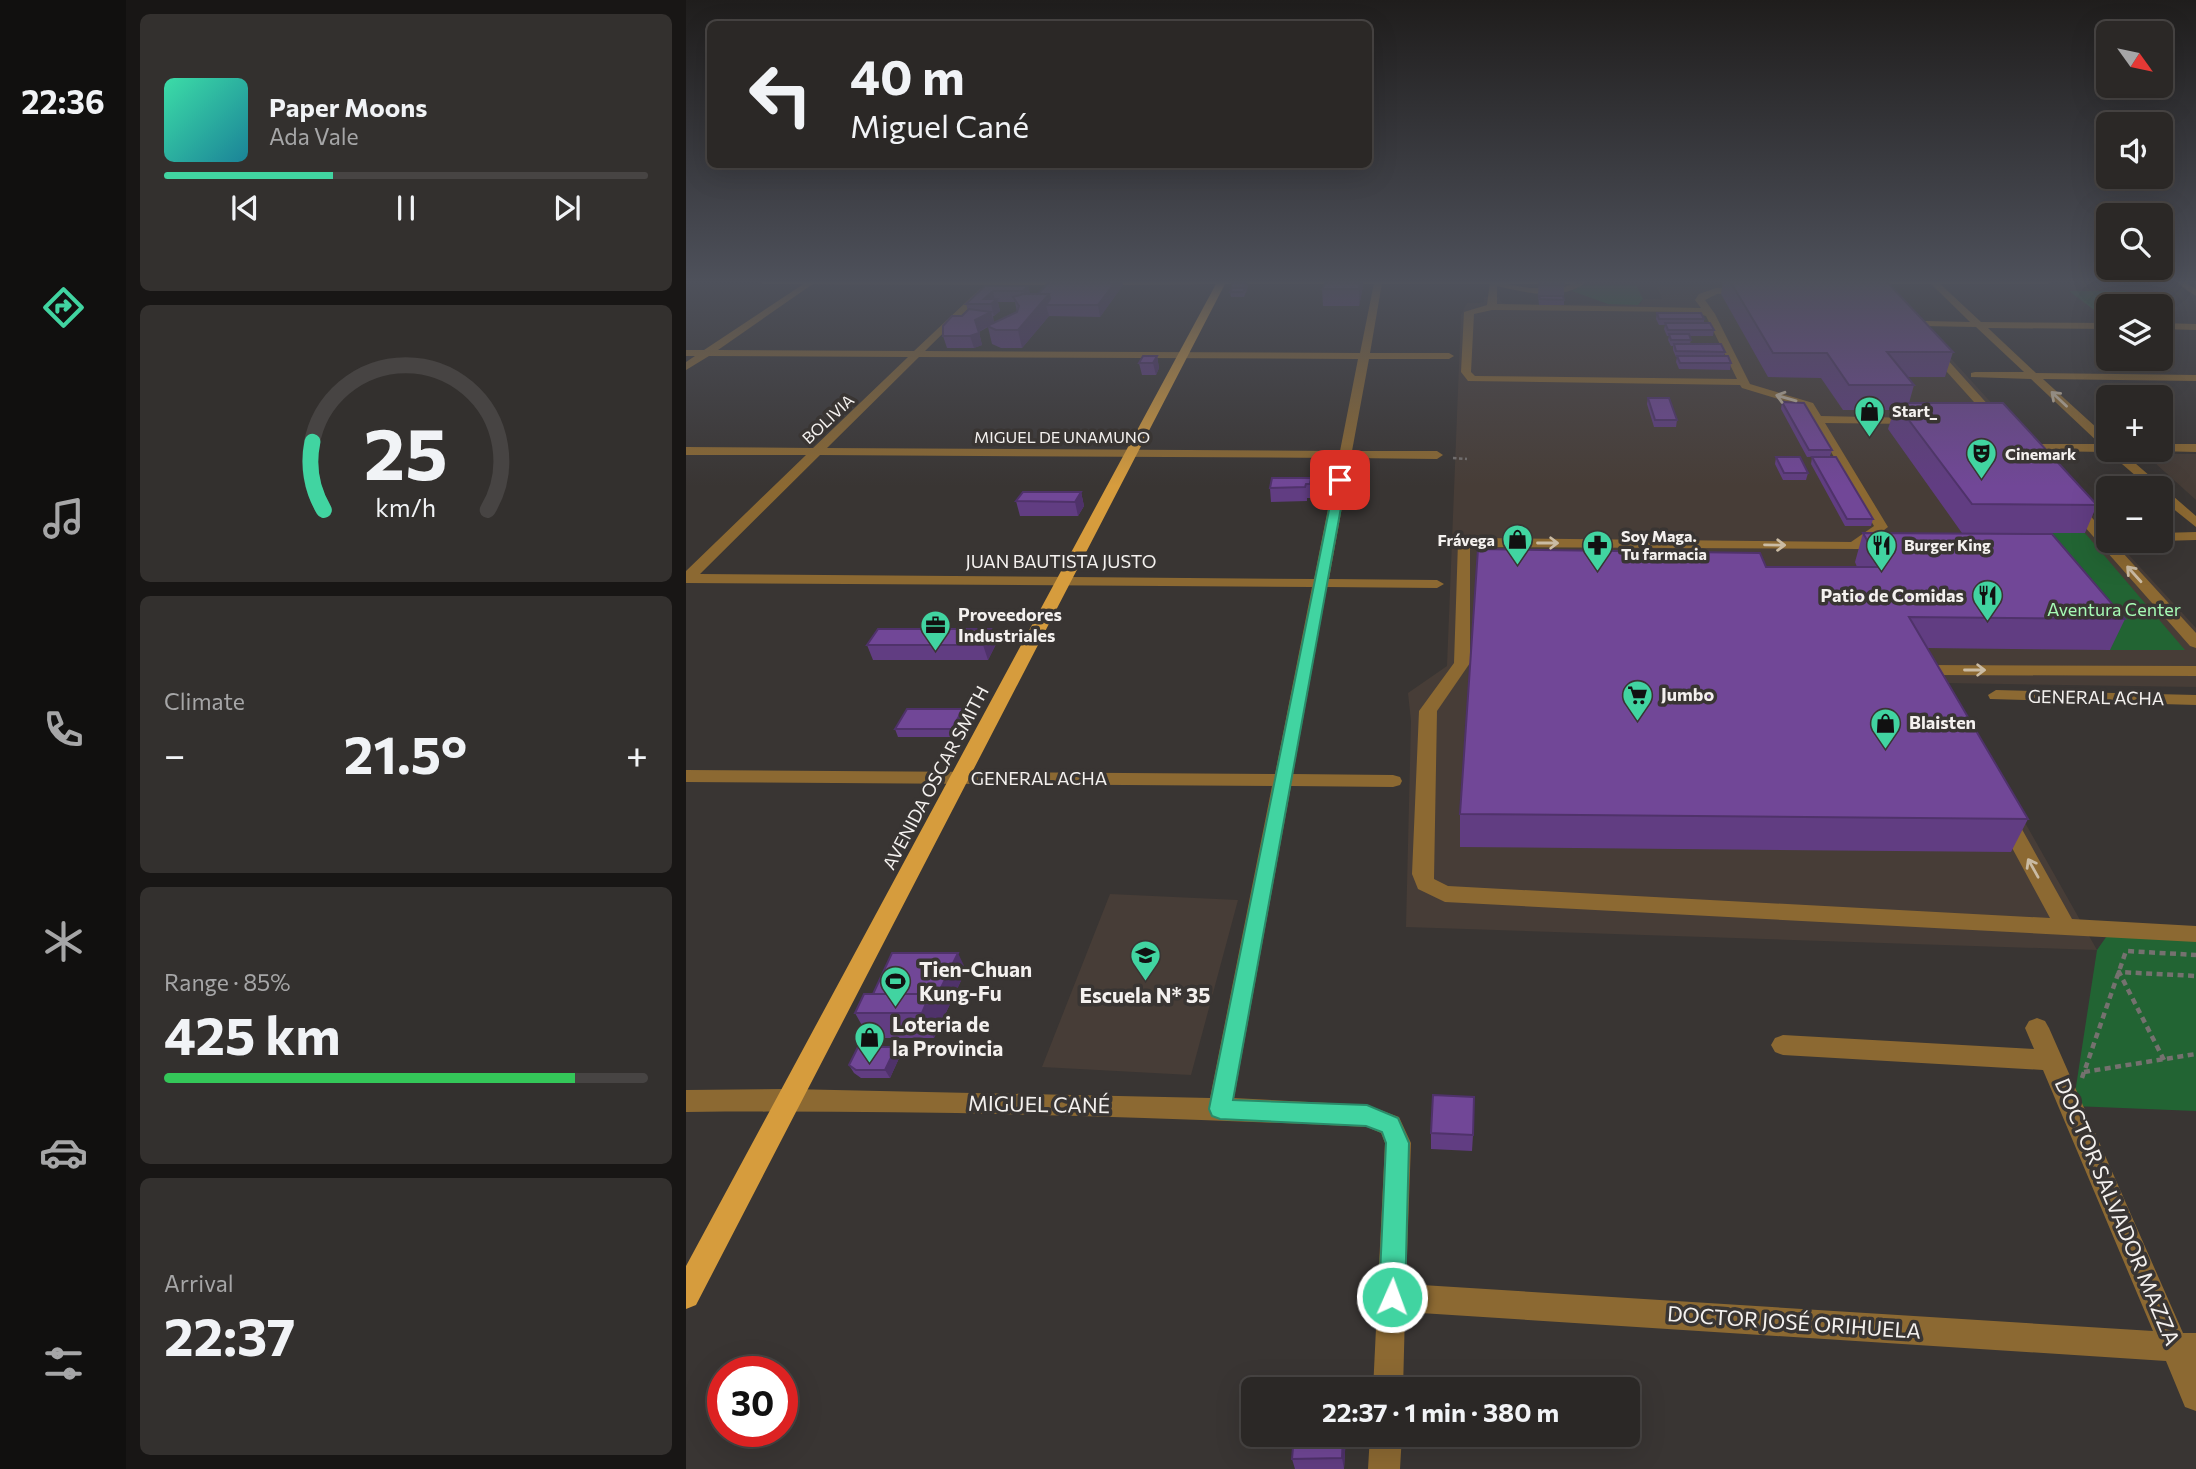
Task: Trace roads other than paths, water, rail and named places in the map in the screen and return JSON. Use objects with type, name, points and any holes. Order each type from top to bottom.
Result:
[{"type":"main road","name":"AVENIDA OSCAR SMITH","points":[[686,1294],[1186,350]]},
{"type":"street","points":[[686,367],[711,350]]},
{"type":"street","name":"BOLIVIA","points":[[686,578],[924,350]]},
{"type":"street","points":[[1220,1109],[1364,350]]},
{"type":"street","points":[[1467,350],[1466,372],[1472,379],[1744,382]]},
{"type":"street","points":[[1728,350],[1746,386],[1809,405],[1881,527],[1854,546],[1466,543],[1462,548],[1460,668],[1435,697],[1428,711],[1422,874],[1425,884],[1434,891],[1445,894],[2196,934]]},
{"type":"street","points":[[1933,350],[2003,427],[1984,422]]},
{"type":"street","points":[[2006,350],[2096,435]]},
{"type":"street","points":[[686,353],[1449,356]]},
{"type":"street","points":[[1975,375],[2196,378]]},
{"type":"street","points":[[1817,419],[1930,421]]},
{"type":"street","points":[[2040,447],[2096,448]]},
{"type":"street","points":[[2173,448],[2196,447]]},
{"type":"street","name":"MIGUEL DE UNAMUNO","points":[[686,451],[1437,455]]},
{"type":"street","points":[[2126,462],[2143,476]]},
{"type":"street","points":[[2061,493],[2196,643]]},
{"type":"street","points":[[2173,503],[2196,523]]},
{"type":"street","points":[[2173,537],[2196,536]]},
{"type":"street","name":"JUAN BAUTISTA JUSTO","points":[[686,578],[1437,584]]},
{"type":"street","points":[[1938,693],[1925,670],[2196,671]]},
{"type":"street","name":"GENERAL ACHA","points":[[1996,695],[2196,700]]},
{"type":"street","name":"GENERAL ACHA","points":[[686,776],[1393,781]]},
{"type":"street","points":[[1996,799],[2076,928]]},
{"type":"street","name":"DOCTOR SALVADOR MAZZA","points":[[2036,1028],[2186,1347],[2196,1396]]},
{"type":"street","points":[[1783,1045],[2051,1060]]},
{"type":"street","name":"MIGUEL CANÉ","points":[[686,1101],[789,1100],[1220,1109],[1367,1116],[1390,1125],[1398,1143],[1392,1297]]},
{"type":"street","points":[[1389,1377],[1392,1297]]},
{"type":"street","name":"DOCTOR JOSÉ ORIHUELA","points":[[1392,1297],[2186,1347]]},
{"type":"street","points":[[1384,1469],[1385,1447]]},
{"type":"place","name":"Start_","points":[[1869,438]]},
{"type":"place","name":"Cinemark","points":[[1982,481]]},
{"type":"place","name":"Frávega","points":[[1518,567]]},
{"type":"place","name":"Soy Maga. Tu farmacia","points":[[1598,572]]},
{"type":"place","name":"Burger King","points":[[1881,572]]},
{"type":"place","name":"Patio de Comidas","points":[[1987,623]]},
{"type":"place","name":"Proveedores Industriales","points":[[935,652]]},
{"type":"place","name":"Jumbo","points":[[1638,722]]},
{"type":"place","name":"Blaisten","points":[[1886,750]]},
{"type":"place","name":"Escuela N* 35","points":[[1145,983]]},
{"type":"place","name":"Tien-Chuan Kung-Fu","points":[[896,1009]]},
{"type":"place","name":"Loteria de la Provincia","points":[[869,1064]]},
{"type":"park label","name":"Aventura Center","points":[[2114,610]]}]
